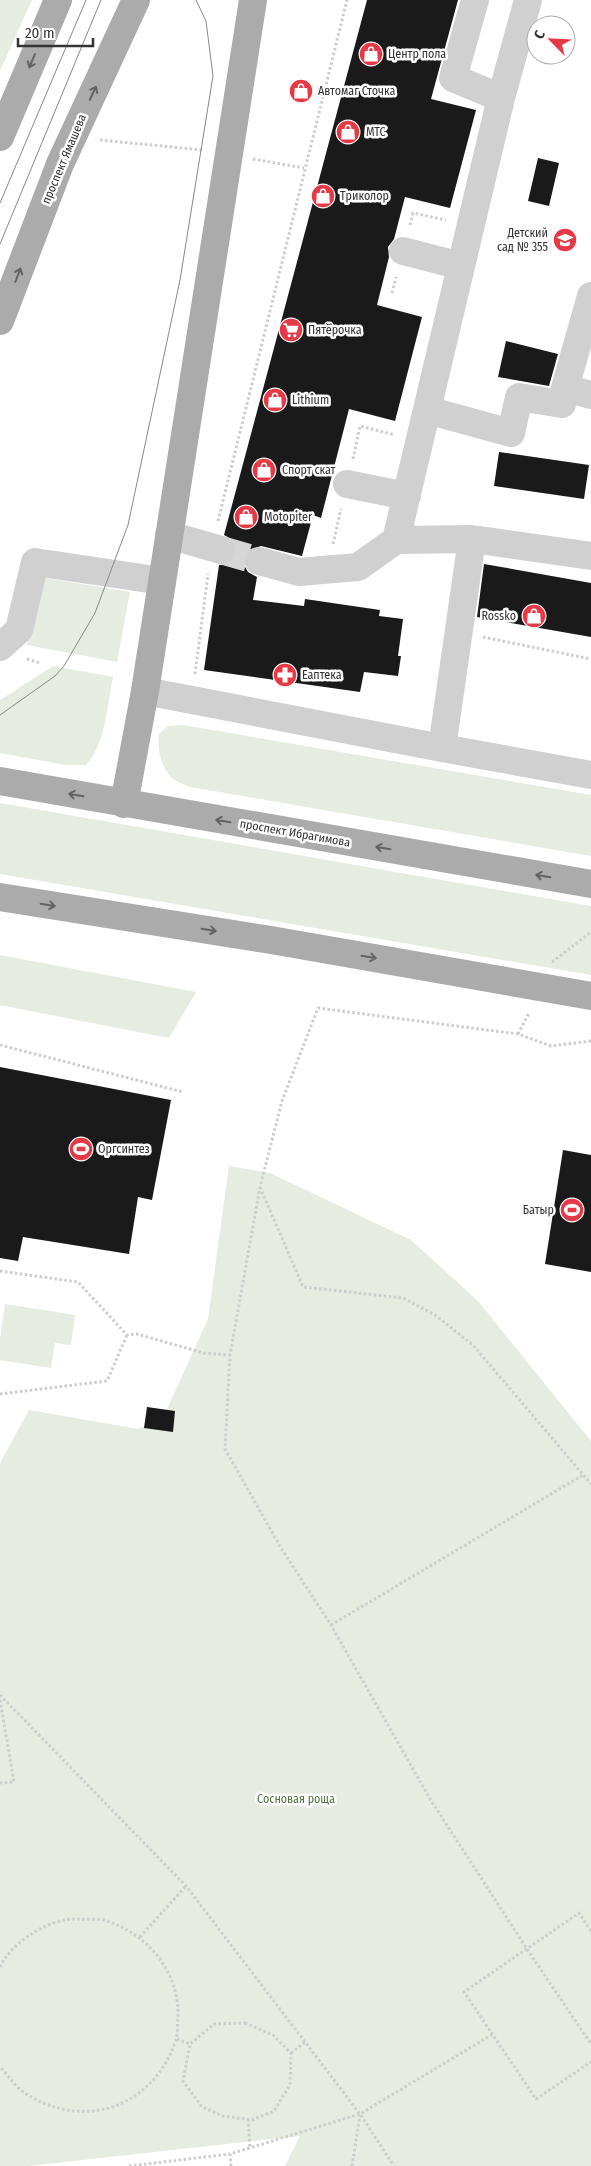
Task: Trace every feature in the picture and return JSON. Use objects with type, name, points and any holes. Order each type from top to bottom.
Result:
[{"type":"main road","points":[[0,137],[58,0]]},
{"type":"main road","name":"проспект Ямашева","points":[[0,321],[60,164],[136,0]]},
{"type":"main road","points":[[124,804],[145,691],[253,0]]},
{"type":"main road","name":"проспект Ибрагимова","points":[[0,781],[591,884]]},
{"type":"main road","points":[[0,897],[271,940],[591,996]]},
{"type":"lane","points":[[475,0],[453,78],[501,98]]},
{"type":"lane","points":[[396,540],[501,98],[528,0]]},
{"type":"lane","points":[[403,251],[461,266]]},
{"type":"lane","points":[[427,410],[511,433],[519,397],[562,404],[578,392],[591,296]]},
{"type":"lane","points":[[347,484],[407,496]]},
{"type":"lane","points":[[169,535],[216,549]]},
{"type":"lane","points":[[442,748],[472,539]]},
{"type":"lane","points":[[259,561],[300,572],[358,567],[396,540],[472,539],[591,556]]},
{"type":"lane","points":[[0,647],[19,630],[35,562],[162,581]]},
{"type":"lane","points":[[145,691],[591,775]]},
{"type":"path","points":[[195,676],[216,549],[304,168],[346,0]]},
{"type":"path","points":[[92,139],[201,150],[304,168]]},
{"type":"path","points":[[458,632],[591,659]]},
{"type":"path","points":[[591,1041],[550,1046],[518,1034],[318,1008],[282,1100],[260,1187],[230,1355],[225,1449],[281,1548],[331,1625],[430,1799],[591,2044]]},
{"type":"path","points":[[0,1045],[183,1092]]},
{"type":"path","points":[[260,1187],[303,1287],[403,1298],[435,1315],[472,1345],[591,1484]]},
{"type":"path","points":[[0,1271],[78,1282],[127,1334],[137,1334],[204,1353],[230,1355]]},
{"type":"path","points":[[0,1394],[108,1381],[127,1334]]},
{"type":"path","points":[[331,1625],[583,1475]]},
{"type":"path","points":[[0,1695],[186,1886],[360,2114],[394,2166]]},
{"type":"path","points":[[0,1700],[14,1782],[0,1783]]},
{"type":"path","points":[[140,1937],[186,1886]]},
{"type":"path","points":[[591,1931],[579,1913],[464,1992],[536,2099],[591,2062]]},
{"type":"path","points":[[0,1967],[4,1957],[32,1932],[68,1919],[106,1921],[140,1937],[166,1965],[178,2001],[177,2039],[160,2073],[132,2098],[97,2112],[59,2110],[24,2093],[0,2067]]},
{"type":"path","points":[[245,2022],[273,2035],[291,2053],[290,2085],[274,2111],[252,2120],[223,2116],[202,2107],[184,2081],[190,2044],[214,2024],[245,2022]]},
{"type":"path","points":[[129,2166],[230,2154],[360,2114],[492,2034]]},
{"type":"path","points":[[177,2039],[190,2044]]},
{"type":"path","points":[[291,2053],[305,2042]]},
{"type":"path","points":[[352,2166],[360,2114]]},
{"type":"path","points":[[248,2119],[250,2148]]},
{"type":"path","points":[[230,2154],[231,2166]]},
{"type":"green space","points":[[0,0],[32,0],[0,71]]},
{"type":"green space","points":[[40,577],[130,592],[117,662],[27,645]]},
{"type":"green space","points":[[53,666],[113,677],[102,735],[93,756],[86,765],[66,765],[0,753],[0,700]]},
{"type":"green space","points":[[183,725],[591,795],[591,856],[190,787],[176,781],[168,774],[161,758],[159,746],[159,734],[168,726]]},
{"type":"green space","points":[[0,803],[591,906],[591,975],[0,874]]},
{"type":"green space","points":[[0,955],[196,992],[169,1038],[0,1005]]},
{"type":"green space","name":"Сосновая роща","points":[[229,1166],[270,1173],[411,1240],[478,1301],[591,1441],[591,2166],[285,2166],[300,2136],[29,2166],[0,2166],[0,1463],[29,1410],[138,1429],[162,1420],[208,1319]]},
{"type":"green space","points":[[5,1304],[75,1315],[71,1345],[55,1343],[51,1368],[0,1360],[0,1339]]},
{"type":"building","points":[[367,0],[458,0],[431,99],[476,110],[450,208],[405,197],[394,239],[388,247],[389,257],[377,305],[422,317],[395,421],[349,409],[321,518],[313,515],[302,556],[261,546],[248,550],[244,557],[244,565],[248,572],[257,577],[253,600],[304,606],[305,599],[380,610],[379,616],[403,619],[398,656],[401,656],[398,676],[364,672],[360,692],[204,670],[219,565],[231,562],[236,554],[233,540],[224,535]]},
{"type":"building","points":[[538,158],[559,163],[549,206],[528,201]]},
{"type":"building","points":[[506,341],[558,354],[549,386],[498,377]]},
{"type":"building","points":[[499,452],[589,465],[584,499],[494,486]]},
{"type":"building","points":[[484,564],[591,583],[591,637],[477,617]]},
{"type":"building","name":"Оргсинтез","points":[[0,1067],[171,1100],[152,1200],[138,1197],[129,1254],[23,1237],[18,1261],[0,1258]]},
{"type":"building","name":"Батыр","points":[[563,1150],[591,1155],[591,1272],[545,1264]]},
{"type":"building","points":[[147,1407],[175,1411],[173,1432],[144,1428]]},
{"type":"tunnel","points":[[221,550],[259,561]]},
{"type":"tram line","points":[[0,203],[86,0]]},
{"type":"tram line","points":[[0,244],[101,0]]},
{"type":"tram line","points":[[0,715],[55,676],[64,666],[95,613],[128,525],[180,280],[213,76],[206,21],[196,0]]},
{"type":"place","name":"Центр пола","points":[[371,54]]},
{"type":"place","name":"Автомаг Сточка","points":[[301,91]]},
{"type":"place","name":"МТС","points":[[348,132]]},
{"type":"place","name":"Триколор","points":[[323,196]]},
{"type":"place","name":"Детский сад № 355","points":[[565,240]]},
{"type":"place","name":"Пятёрочка","points":[[291,330]]},
{"type":"place","name":"Lithium","points":[[275,400]]},
{"type":"place","name":"Спорт скат","points":[[264,470]]},
{"type":"place","name":"Motopiter","points":[[246,517]]},
{"type":"place","name":"Rossko","points":[[534,616]]},
{"type":"place","name":"Еаптека","points":[[285,675]]},
{"type":"place","name":"Оргсинтез","points":[[81,1149]]},
{"type":"place","name":"Батыр","points":[[572,1210]]}]
